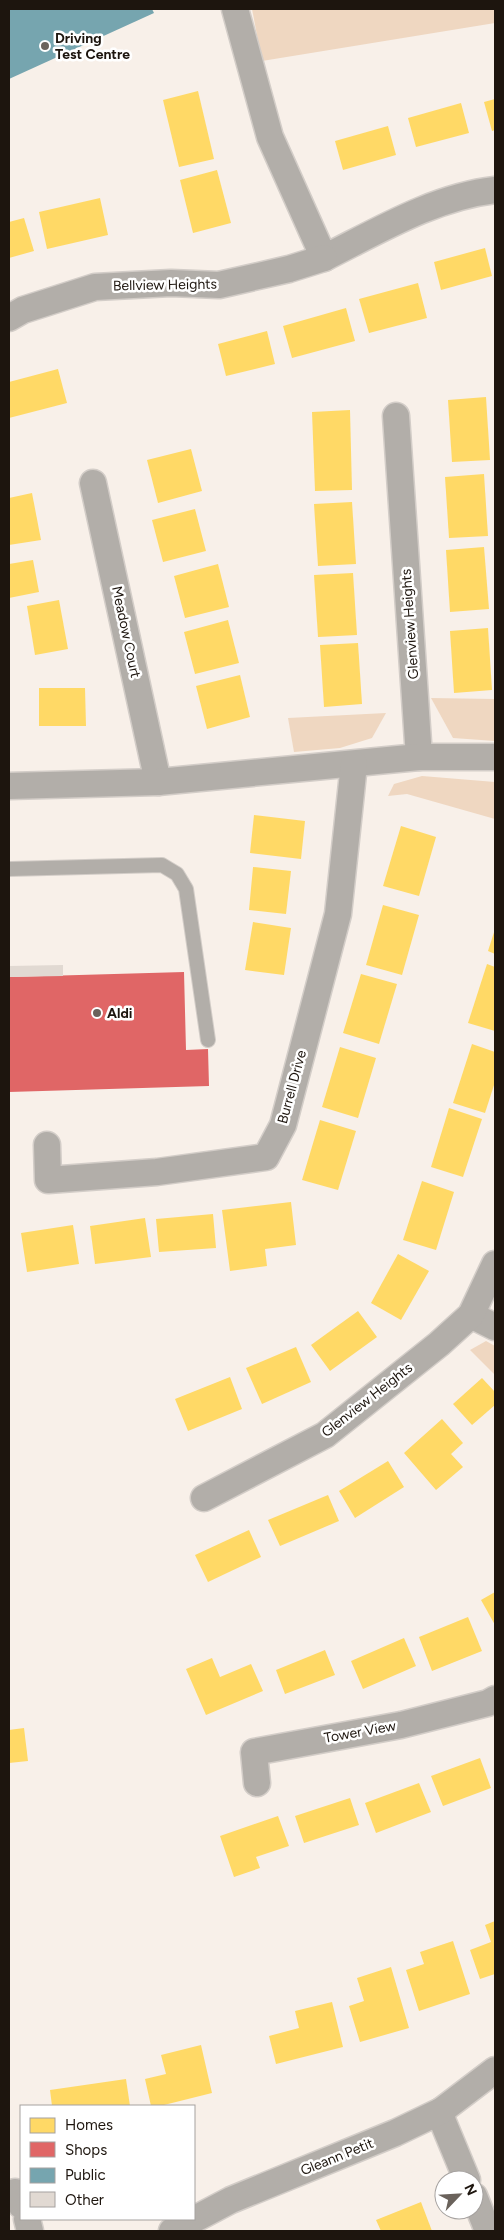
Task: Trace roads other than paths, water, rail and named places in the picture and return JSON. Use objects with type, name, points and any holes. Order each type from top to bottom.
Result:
[{"type":"street","points":[[235,9],[270,137],[324,258]]},
{"type":"street","name":"Bellview Heights","points":[[9,318],[23,310],[95,286],[170,283],[219,285],[288,269],[324,258],[419,211],[455,198],[495,190]]},
{"type":"street","name":"Glenview Heights","points":[[396,416],[419,757]]},
{"type":"street","name":"Meadow Court","points":[[93,483],[158,782]]},
{"type":"street","points":[[9,786],[158,782],[419,757],[495,757]]},
{"type":"street","name":"Burrell Drive","points":[[47,1144],[48,1180],[157,1172],[266,1157],[283,1125],[338,914],[354,764]]},
{"type":"street","name":"Glenview Heights","points":[[204,1498],[325,1435],[439,1344],[471,1315],[495,1264]]},
{"type":"street","points":[[471,1315],[495,1326]]},
{"type":"street","name":"Tower View","points":[[257,1783],[254,1752],[400,1725],[495,1699]]},
{"type":"street","name":"Gleann Petit","points":[[195,2219],[231,2200],[395,2133],[441,2111],[495,2070]]},
{"type":"street","points":[[441,2111],[443,2122],[463,2170]]},
{"type":"street","points":[[9,2194],[15,2192],[20,2203]]},
{"type":"street","name":"Gleann Petit","points":[[172,2231],[193,2220]]},
{"type":"lane","points":[[9,869],[162,865],[177,874],[186,889],[208,1040]]},
{"type":"place","name":"Driving Test Centre","points":[[45,46]]},
{"type":"place","name":"Aldi","points":[[97,1013]]}]
